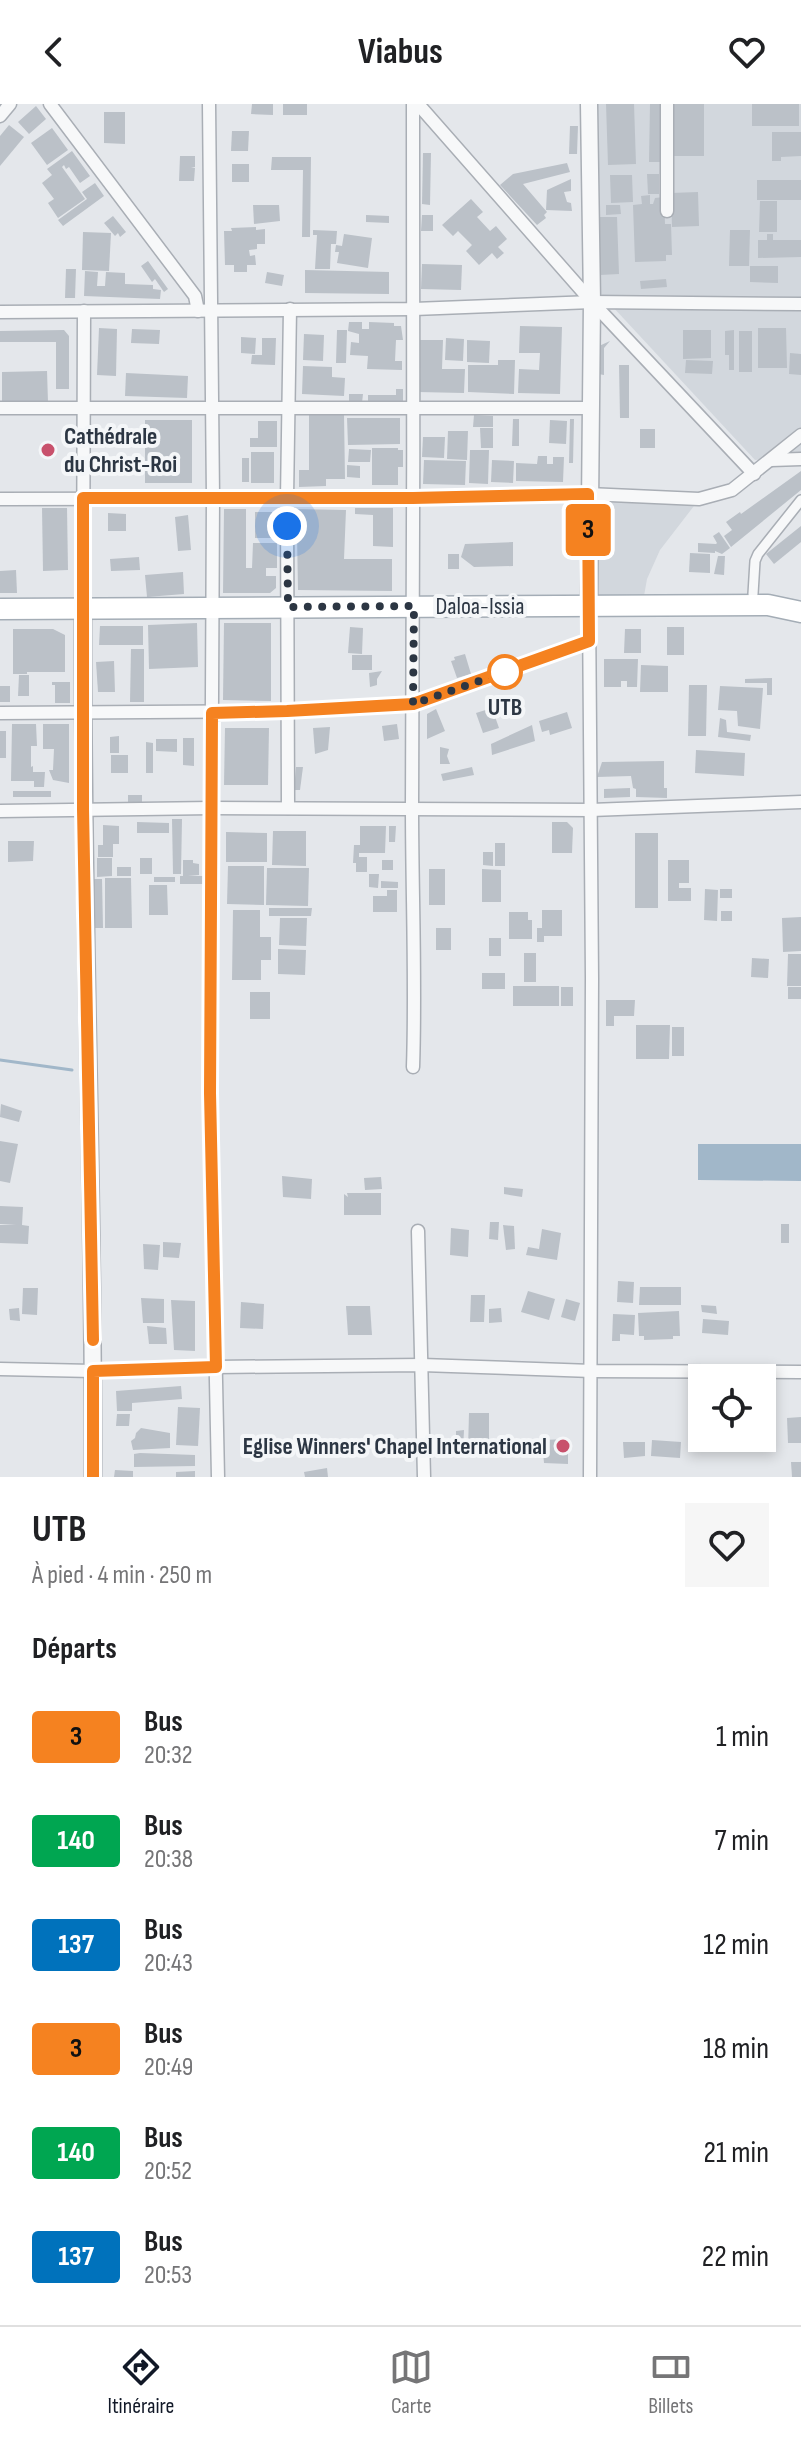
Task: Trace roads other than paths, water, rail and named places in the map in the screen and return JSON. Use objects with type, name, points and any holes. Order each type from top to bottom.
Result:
[{"type":"main road","points":[[761,600],[801,596]]},
{"type":"main road","name":"Daloa-Issia","points":[[0,609],[589,607],[761,600]]},
{"type":"main road","points":[[761,600],[801,612]]},
{"type":"street","points":[[0,116],[10,104]]},
{"type":"street","points":[[50,104],[205,310]]},
{"type":"street","points":[[209,104],[205,310],[212,409],[213,497],[210,1093],[218,1477]]},
{"type":"street","points":[[415,104],[592,302],[754,474]]},
{"type":"street","points":[[413,1067],[415,104]]},
{"type":"street","points":[[589,104],[592,302],[588,494],[590,1477]]},
{"type":"street","points":[[667,104],[667,211]]},
{"type":"street","points":[[0,312],[414,309],[592,302],[801,304]]},
{"type":"street","points":[[288,808],[290,309]]},
{"type":"street","points":[[84,311],[83,809],[93,1477]]},
{"type":"street","points":[[0,408],[589,408]]},
{"type":"street","points":[[0,499],[413,498],[588,494],[699,499],[732,490],[801,435]]},
{"type":"street","points":[[771,460],[801,459]]},
{"type":"street","points":[[761,600],[755,561],[801,500]]},
{"type":"street","points":[[0,713],[212,713],[413,704],[589,641]]},
{"type":"street","points":[[0,811],[212,808],[591,810],[801,802]]},
{"type":"street","points":[[418,1231],[424,1477]]},
{"type":"street","points":[[0,1369],[93,1371],[422,1365],[592,1371],[801,1372]]},
{"type":"water","points":[[698,1144],[801,1144],[801,1181],[698,1180]]},
{"type":"waterway","points":[[0,1060],[72,1070]]},
{"type":"place","name":"Cathédrale du Christ-Roi","points":[[48,450]]},
{"type":"place","name":"UTB","points":[[505,672]]},
{"type":"place","name":"Eglise Winners' Chapel International","points":[[563,1446]]}]
